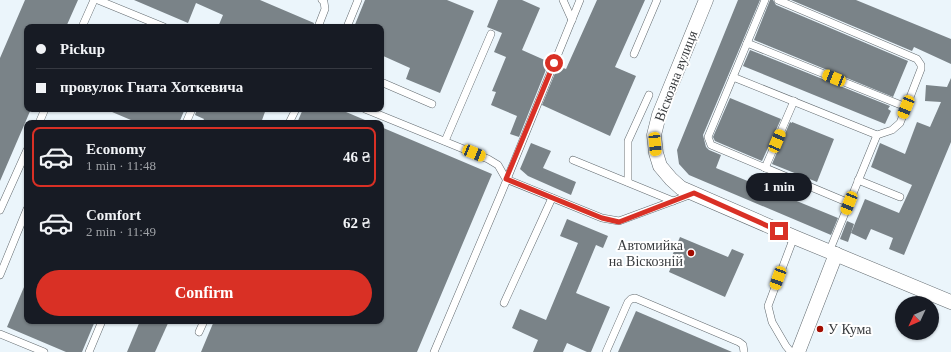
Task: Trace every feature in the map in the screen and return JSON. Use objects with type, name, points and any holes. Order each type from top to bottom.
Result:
[{"type":"street","name":"Віскозна вулиця","points":[[694,193],[681,188],[660,166],[656,153],[654,135],[659,115],[706,0]]},
{"type":"street","points":[[694,193],[794,237],[951,302]]},
{"type":"street","points":[[798,352],[833,253]]},
{"type":"lane","points":[[83,24],[94,0]]},
{"type":"lane","points":[[98,0],[157,24]]},
{"type":"lane","points":[[319,24],[325,9],[324,2],[322,0]]},
{"type":"lane","points":[[348,24],[358,0]]},
{"type":"lane","points":[[563,0],[572,20]]},
{"type":"lane","points":[[434,352],[580,0]]},
{"type":"lane","points":[[634,54],[657,0]]},
{"type":"lane","points":[[765,0],[708,137],[709,141],[714,147],[849,203]]},
{"type":"lane","points":[[733,77],[877,135],[888,132],[900,123],[921,69],[921,65],[917,59],[778,0]]},
{"type":"lane","points":[[445,141],[491,34]]},
{"type":"lane","points":[[747,43],[906,107]]},
{"type":"lane","points":[[384,83],[432,104]]},
{"type":"lane","points":[[628,182],[628,141],[649,94]]},
{"type":"lane","points":[[765,168],[794,102]]},
{"type":"lane","points":[[372,112],[493,161],[501,170],[506,179],[602,218],[619,222],[694,193]]},
{"type":"lane","points":[[833,253],[849,203],[877,135]]},
{"type":"lane","points":[[0,210],[24,157]]},
{"type":"lane","points":[[573,160],[673,201]]},
{"type":"lane","points":[[858,180],[900,198]]},
{"type":"lane","points":[[504,303],[552,198]]},
{"type":"lane","points":[[0,276],[24,216]]},
{"type":"lane","points":[[791,352],[772,322],[768,306],[794,237]]},
{"type":"lane","points":[[606,352],[628,302],[635,298],[738,342],[743,346],[744,352]]},
{"type":"lane","points":[[89,352],[101,324]]},
{"type":"lane","points":[[199,332],[203,324]]},
{"type":"lane","points":[[0,334],[44,352]]},
{"type":"building","points":[[25,0],[78,0],[67,24],[24,24],[24,112],[30,112],[26,120],[24,120],[24,125],[0,181],[0,58]]},
{"type":"building","points":[[134,0],[260,0],[314,23],[219,24],[223,15],[196,3],[188,23]]},
{"type":"building","points":[[365,0],[447,0],[474,11],[440,93],[406,79],[410,68],[384,56],[384,24],[355,24]]},
{"type":"building","points":[[498,0],[522,0],[540,8],[522,50],[549,62],[519,137],[510,134],[517,116],[491,105],[496,92],[492,91],[506,57],[494,52],[502,33],[487,27]]},
{"type":"building","points":[[597,0],[645,0],[615,67],[636,76],[610,136],[542,105],[558,66],[566,69]]},
{"type":"building","points":[[738,0],[760,0],[703,135],[706,147],[709,150],[721,155],[716,168],[838,218],[831,235],[689,175],[679,164],[677,150]]},
{"type":"building","points":[[770,0],[773,0],[776,5],[908,61],[893,97],[754,40]]},
{"type":"building","points":[[791,0],[856,0],[951,39],[951,64],[914,47],[912,51]]},
{"type":"building","points":[[750,50],[890,106],[888,109],[891,111],[885,124],[743,66]]},
{"type":"building","points":[[951,78],[951,142],[904,255],[889,249],[893,238],[871,229],[866,240],[851,233],[865,199],[899,213],[912,185],[871,167],[880,143],[905,154],[917,122],[930,127],[941,102],[925,101],[926,85],[947,87]]},
{"type":"building","points":[[730,98],[781,119],[762,161],[715,141],[713,137]]},
{"type":"building","points":[[112,112],[184,112],[180,120],[131,120]]},
{"type":"building","points":[[196,112],[265,112],[262,120],[204,120],[195,115]]},
{"type":"building","points":[[302,112],[346,112],[365,120],[298,120]]},
{"type":"building","points":[[790,122],[834,139],[817,182],[772,164]]},
{"type":"building","points":[[384,128],[492,174],[417,352],[201,352],[213,324],[384,324]]},
{"type":"building","points":[[531,143],[551,151],[543,168],[576,182],[571,195],[528,176],[520,169]]},
{"type":"building","points":[[567,219],[608,236],[603,248],[596,245],[576,293],[610,307],[591,352],[587,352],[567,343],[563,352],[533,352],[538,340],[512,328],[520,309],[546,320],[578,243],[560,236]]},
{"type":"building","points":[[847,221],[854,224],[848,242],[840,239]]},
{"type":"building","points":[[680,237],[728,257],[732,249],[744,254],[725,297],[669,272],[675,257],[672,256]]},
{"type":"building","points":[[24,287],[24,324],[94,324],[82,352],[66,352],[7,327]]},
{"type":"building","points":[[636,311],[732,352],[618,352]]},
{"type":"building","points":[[139,324],[168,324],[155,352],[127,352]]},
{"type":"place","name":"Автомийка на Віскозній","points":[[691,253]]},
{"type":"place","name":"У Кума","points":[[820,329]]},
{"type":"route","points":[[554,63],[506,179],[602,218],[619,222],[694,193],[779,231]]}]
